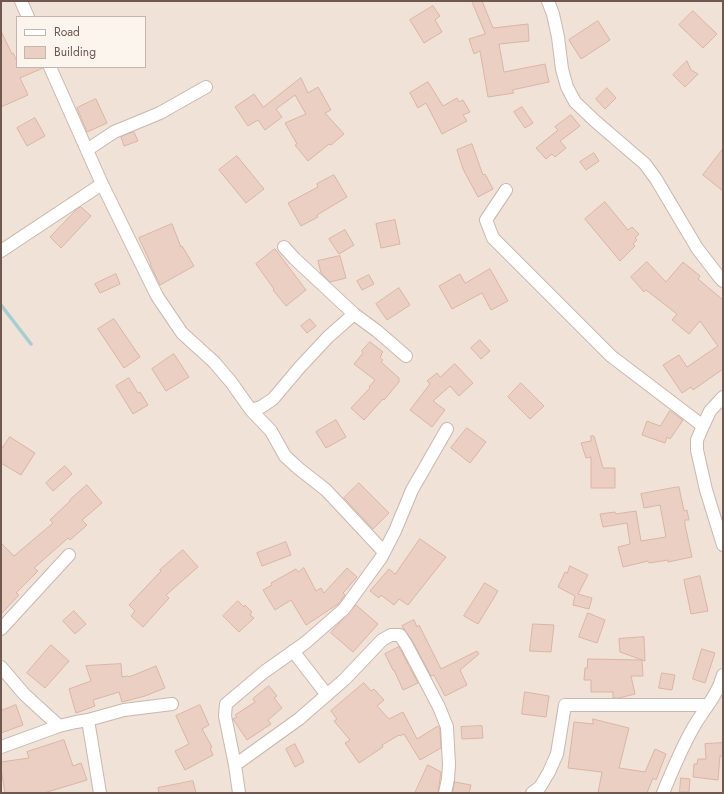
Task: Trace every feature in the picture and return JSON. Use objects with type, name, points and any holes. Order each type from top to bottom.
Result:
[{"type":"street","points":[[21,1],[28,16]]},
{"type":"street","points":[[548,1],[553,14],[558,37],[562,69],[566,86],[575,102],[645,164],[656,179],[697,248],[723,281]]},
{"type":"street","points":[[50,68],[102,184],[157,296],[182,333],[214,362],[231,382],[251,410],[271,431],[285,456],[326,490],[384,552]]},
{"type":"street","points":[[87,150],[114,132],[160,113],[206,87]]},
{"type":"street","points":[[1,251],[102,184]]},
{"type":"street","points":[[506,190],[486,220],[493,238],[611,356],[703,426]]},
{"type":"street","points":[[284,247],[354,314],[377,331],[406,356]]},
{"type":"street","points":[[251,410],[261,407],[273,398],[328,337],[354,314]]},
{"type":"street","points":[[723,397],[710,411],[697,440],[697,450],[706,490],[723,545]]},
{"type":"street","points":[[239,793],[225,716],[226,704],[264,672],[305,643],[344,609],[381,558],[395,531],[412,490],[447,429]]},
{"type":"street","points":[[1,629],[69,555]]},
{"type":"street","points":[[235,765],[299,719],[345,679],[382,640],[391,635],[400,635],[439,707],[447,727],[449,738],[449,765],[448,779],[444,793]]},
{"type":"street","points":[[293,651],[327,695]]},
{"type":"street","points":[[1,667],[24,694],[59,726]]},
{"type":"street","points":[[663,793],[683,747],[694,726],[721,684],[723,675]]},
{"type":"street","points":[[1,747],[59,726],[124,710],[172,704]]},
{"type":"street","points":[[532,793],[540,786],[549,772],[557,754],[565,705],[708,705]]},
{"type":"street","points":[[88,720],[100,793]]},
{"type":"shaded area","points":[[1,1],[723,1],[723,793],[1,793]]},
{"type":"building","points":[[472,1],[482,1],[493,28],[528,24],[529,41],[499,44],[504,72],[545,64],[549,82],[512,90],[514,93],[488,97],[480,51],[474,54],[469,39],[485,34]]},
{"type":"building","points":[[433,6],[440,16],[435,20],[442,32],[424,43],[410,20]]},
{"type":"building","points":[[693,11],[717,34],[703,48],[679,25]]},
{"type":"building","points":[[598,21],[610,40],[581,59],[569,40]]},
{"type":"building","points":[[1,31],[16,59],[16,68],[43,68],[20,78],[28,95],[1,107]]},
{"type":"building","points":[[687,61],[691,70],[698,74],[685,87],[673,75]]},
{"type":"building","points":[[301,78],[308,93],[318,87],[331,110],[325,113],[344,134],[308,161],[295,145],[297,144],[285,123],[306,114],[295,95],[276,109],[282,117],[265,130],[258,120],[248,126],[235,107],[254,94],[263,107]]},
{"type":"building","points":[[428,82],[443,106],[457,98],[459,102],[463,100],[470,112],[463,115],[467,121],[442,134],[426,103],[418,108],[410,93]]},
{"type":"building","points":[[607,88],[616,98],[605,109],[596,99]]},
{"type":"building","points":[[96,99],[107,123],[87,132],[77,108]]},
{"type":"building","points":[[522,107],[533,123],[525,128],[514,112]]},
{"type":"building","points":[[571,115],[580,126],[560,141],[566,148],[555,157],[552,154],[546,159],[536,148],[558,130],[555,127]]},
{"type":"building","points":[[35,118],[45,136],[27,146],[17,128]]},
{"type":"building","points":[[134,132],[138,141],[124,146],[121,137]]},
{"type":"building","points":[[472,144],[483,175],[485,174],[493,189],[478,197],[463,169],[457,150]]},
{"type":"building","points":[[723,149],[723,191],[703,175]]},
{"type":"building","points":[[594,153],[599,161],[586,170],[580,162]]},
{"type":"building","points":[[237,156],[264,189],[246,203],[219,170]]},
{"type":"building","points":[[334,175],[347,197],[317,215],[318,217],[301,226],[288,203],[318,187],[317,184]]},
{"type":"building","points":[[605,202],[628,230],[632,227],[639,234],[635,238],[637,240],[633,244],[635,246],[620,261],[585,219]]},
{"type":"building","points":[[81,207],[91,216],[61,248],[50,237],[77,209]]},
{"type":"building","points":[[395,220],[400,244],[381,248],[376,224]]},
{"type":"building","points":[[172,224],[181,247],[182,246],[194,266],[160,285],[139,238]]},
{"type":"building","points":[[345,230],[354,245],[339,254],[329,239]]},
{"type":"building","points":[[275,249],[306,290],[286,306],[273,290],[274,289],[256,264]]},
{"type":"building","points":[[340,256],[346,278],[330,282],[321,273],[318,261]]},
{"type":"building","points":[[647,262],[666,282],[683,262],[700,276],[698,279],[723,300],[723,369],[693,390],[691,387],[682,393],[663,365],[679,355],[687,367],[718,346],[700,321],[689,334],[672,320],[677,314],[646,290],[644,292],[631,277]]},
{"type":"building","points":[[490,269],[508,301],[491,310],[482,293],[452,309],[439,286],[460,274],[465,283]]},
{"type":"building","points":[[116,274],[120,284],[100,293],[95,284]]},
{"type":"building","points":[[369,275],[374,284],[362,290],[357,281]]},
{"type":"building","points":[[399,288],[410,305],[387,320],[376,304]]},
{"type":"building","points":[[114,319],[140,357],[124,368],[98,329]]},
{"type":"building","points":[[310,319],[316,326],[307,333],[301,326]]},
{"type":"building","points":[[480,340],[490,351],[481,359],[471,348]]},
{"type":"building","points":[[370,342],[383,352],[380,357],[383,360],[381,362],[399,378],[399,382],[364,420],[351,408],[370,388],[369,387],[375,380],[354,364]]},
{"type":"building","points":[[174,354],[189,377],[166,391],[152,369]]},
{"type":"building","points":[[455,364],[473,383],[459,396],[450,386],[433,401],[445,410],[432,427],[410,410],[430,384],[427,381],[437,373],[440,377]]},
{"type":"building","points":[[129,378],[138,393],[140,392],[148,405],[133,414],[116,386]]},
{"type":"building","points":[[521,383],[544,406],[530,419],[508,397]]},
{"type":"building","points":[[670,411],[683,420],[670,439],[667,437],[665,443],[642,435],[647,421],[660,426]]},
{"type":"building","points":[[336,420],[346,437],[326,448],[316,432]]},
{"type":"building","points":[[467,428],[486,442],[470,463],[451,448]]},
{"type":"building","points":[[591,436],[594,436],[603,468],[615,468],[615,488],[591,488],[591,457],[586,458],[581,443],[591,441]]},
{"type":"building","points":[[10,437],[35,453],[21,475],[1,463],[1,450]]},
{"type":"building","points":[[65,466],[72,474],[53,491],[46,483]]},
{"type":"building","points":[[359,483],[389,513],[373,529],[344,498]]},
{"type":"building","points":[[87,485],[102,503],[82,520],[87,525],[70,540],[68,538],[34,568],[38,571],[16,593],[19,595],[1,614],[1,543],[14,556],[53,523],[50,520]]},
{"type":"building","points":[[679,487],[684,511],[687,510],[689,520],[685,520],[685,525],[692,557],[668,562],[668,560],[649,563],[648,561],[623,567],[618,547],[630,544],[627,523],[603,527],[600,514],[615,512],[616,514],[636,511],[641,541],[666,537],[660,505],[644,508],[641,494]]},
{"type":"building","points":[[420,539],[446,557],[408,605],[399,599],[394,605],[381,595],[379,598],[370,591],[389,569],[395,574]]},
{"type":"building","points":[[286,542],[291,555],[262,566],[257,553]]},
{"type":"building","points":[[183,550],[198,567],[166,595],[169,598],[143,627],[131,616],[135,611],[129,605],[161,571],[160,570]]},
{"type":"building","points":[[570,566],[588,575],[578,594],[592,598],[589,609],[573,605],[575,596],[558,587],[565,572],[567,573]]},
{"type":"building","points":[[304,568],[316,591],[321,588],[324,593],[347,568],[357,577],[343,593],[345,595],[338,604],[306,625],[291,600],[275,610],[263,590],[272,585],[271,583],[296,569],[298,572]]},
{"type":"building","points":[[700,576],[708,611],[691,614],[684,580]]},
{"type":"building","points":[[485,583],[498,591],[478,624],[464,616]]},
{"type":"building","points":[[238,601],[252,612],[250,615],[254,618],[239,632],[223,616]]},
{"type":"building","points":[[356,605],[378,624],[353,652],[331,633]]},
{"type":"building","points":[[74,611],[86,624],[75,634],[63,621]]},
{"type":"building","points":[[588,613],[605,620],[597,643],[579,637]]},
{"type":"building","points":[[414,620],[417,627],[419,625],[441,669],[477,651],[479,654],[460,670],[467,685],[445,696],[434,675],[431,676],[413,642],[402,626]]},
{"type":"building","points":[[533,624],[554,625],[551,652],[530,651]]},
{"type":"building","points":[[644,637],[645,661],[620,652],[619,639]]},
{"type":"building","points":[[51,645],[69,661],[45,688],[27,673]]},
{"type":"building","points":[[399,647],[418,683],[403,690],[385,654]]},
{"type":"building","points":[[702,649],[715,653],[705,683],[693,679]]},
{"type":"building","points":[[588,659],[642,660],[643,676],[631,676],[635,694],[613,698],[613,692],[591,692],[591,680],[584,680],[585,668],[587,668]]},
{"type":"building","points":[[121,664],[122,677],[129,677],[156,666],[165,688],[145,696],[122,702],[119,692],[93,700],[95,706],[76,713],[69,689],[91,681],[86,666]]},
{"type":"building","points":[[662,673],[675,675],[672,690],[659,688]]},
{"type":"building","points":[[364,683],[371,691],[374,689],[384,700],[377,706],[389,719],[403,712],[417,739],[438,726],[440,729],[441,748],[420,760],[404,734],[399,735],[382,745],[383,747],[359,763],[345,743],[350,740],[334,721],[337,719],[331,711]]},
{"type":"building","points":[[269,686],[277,696],[274,698],[282,708],[268,720],[271,724],[247,740],[233,719],[237,717],[235,715],[255,702],[253,699]]},
{"type":"building","points":[[525,692],[549,696],[546,717],[522,714]]},
{"type":"building","points":[[16,705],[23,725],[1,733],[1,711]]},
{"type":"building","points":[[200,705],[209,725],[202,729],[212,747],[210,748],[213,755],[185,770],[175,751],[189,744],[176,716]]},
{"type":"building","points":[[593,719],[629,728],[619,768],[645,772],[655,749],[666,754],[656,780],[653,778],[647,793],[598,793],[602,772],[568,768],[574,722],[593,724]]},
{"type":"building","points":[[482,726],[483,738],[462,739],[461,727]]},
{"type":"building","points":[[64,740],[73,766],[81,763],[87,780],[44,793],[5,793],[1,762],[29,758],[27,752]]},
{"type":"building","points":[[723,743],[723,756],[720,756],[718,780],[693,777],[694,764],[697,764],[698,759],[706,759],[705,744]]},
{"type":"building","points":[[295,744],[304,762],[295,767],[286,749]]},
{"type":"building","points":[[428,765],[441,772],[438,793],[415,793]]},
{"type":"building","points":[[681,778],[690,779],[689,792],[680,792]]},
{"type":"building","points":[[193,781],[196,793],[159,793],[158,788]]},
{"type":"building","points":[[455,782],[471,785],[469,793],[453,793]]},
{"type":"waterway","points":[[1,305],[31,344]]}]
